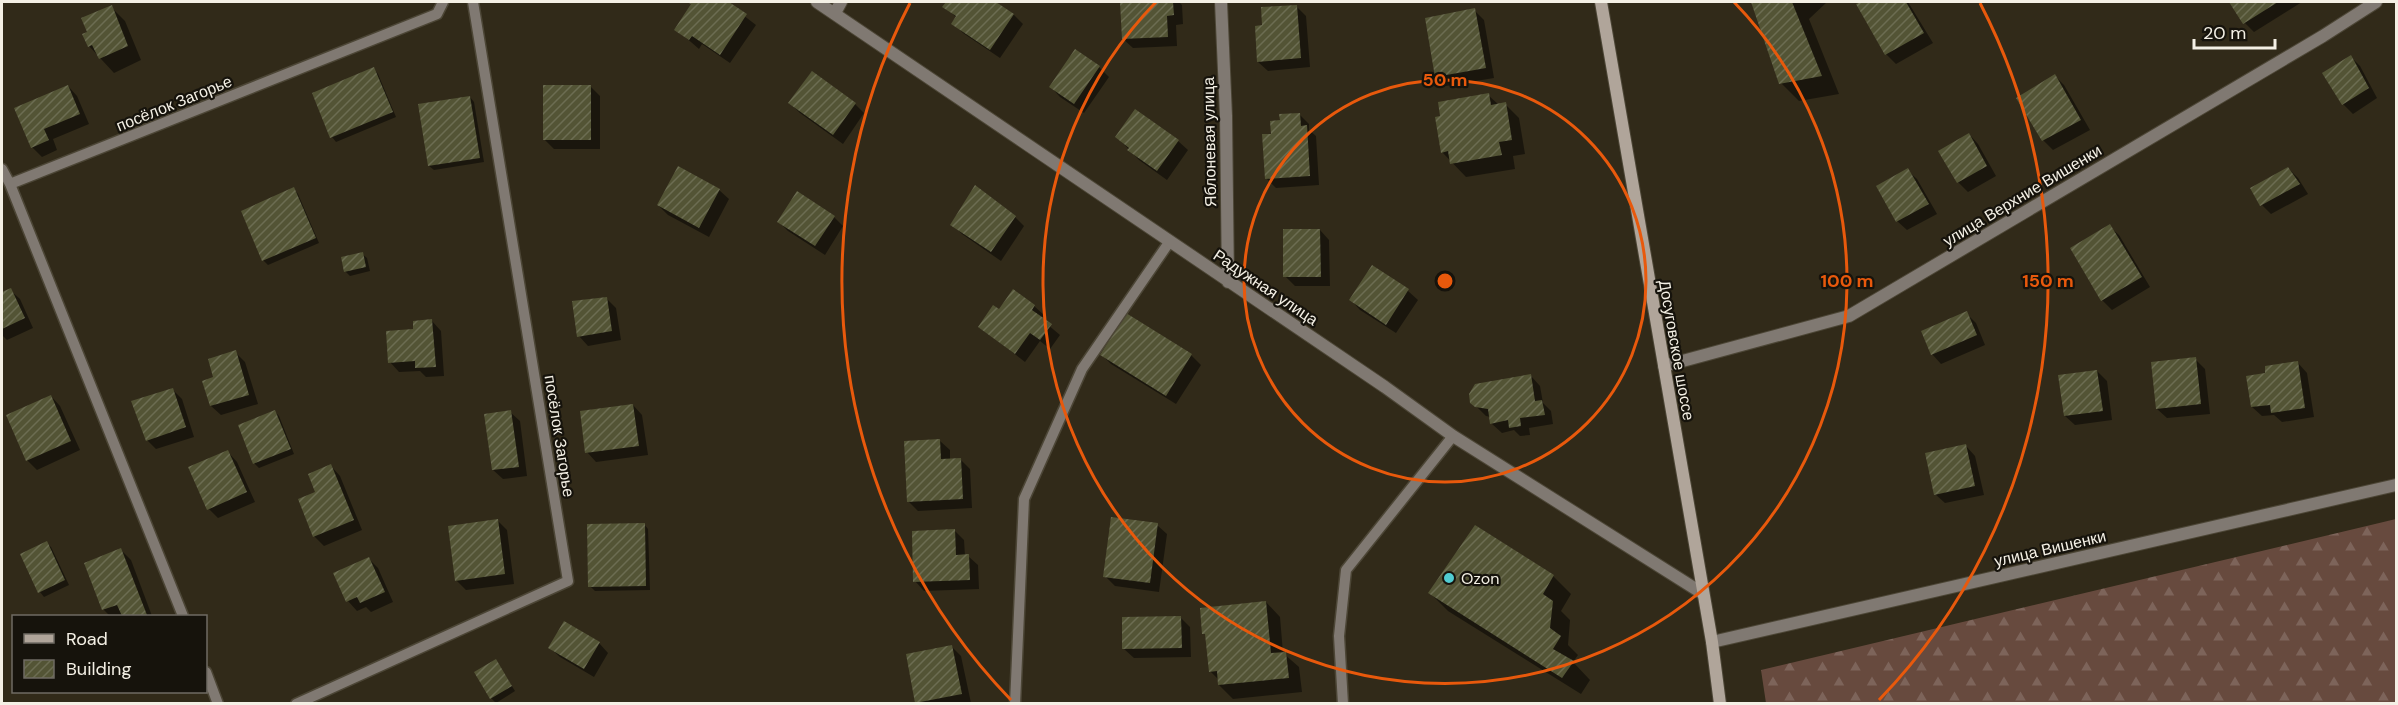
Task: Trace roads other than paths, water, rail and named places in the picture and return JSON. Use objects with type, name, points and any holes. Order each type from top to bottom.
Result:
[{"type":"main road","name":"Досуговское шоссе","points":[[1601,2],[1712,642],[1720,704]]},
{"type":"street","name":"Радужная улица","points":[[817,2],[1385,387],[1453,436],[1702,593]]},
{"type":"street","points":[[835,13],[841,2]]},
{"type":"street","name":"Яблоневая улица","points":[[1221,2],[1226,116],[1228,282]]},
{"type":"street","name":"улица Верхние Вишенки","points":[[1664,366],[1849,316],[2323,36],[2376,2]]},
{"type":"street","name":"улица Вишенки","points":[[1712,642],[2397,485]]},
{"type":"lane","name":"посёлок Загорье","points":[[10,184],[437,14],[443,2]]},
{"type":"lane","name":"посёлок Загорье","points":[[296,704],[568,581],[473,2]]},
{"type":"lane","points":[[2,170],[10,184],[183,615]]},
{"type":"lane","points":[[1015,704],[1024,499],[1082,369],[1170,242]]},
{"type":"lane","points":[[1343,704],[1339,636],[1346,570],[1453,436]]},
{"type":"lane","points":[[207,675],[218,704]]},
{"type":"place","name":"Ozon","points":[[1449,578]]}]
